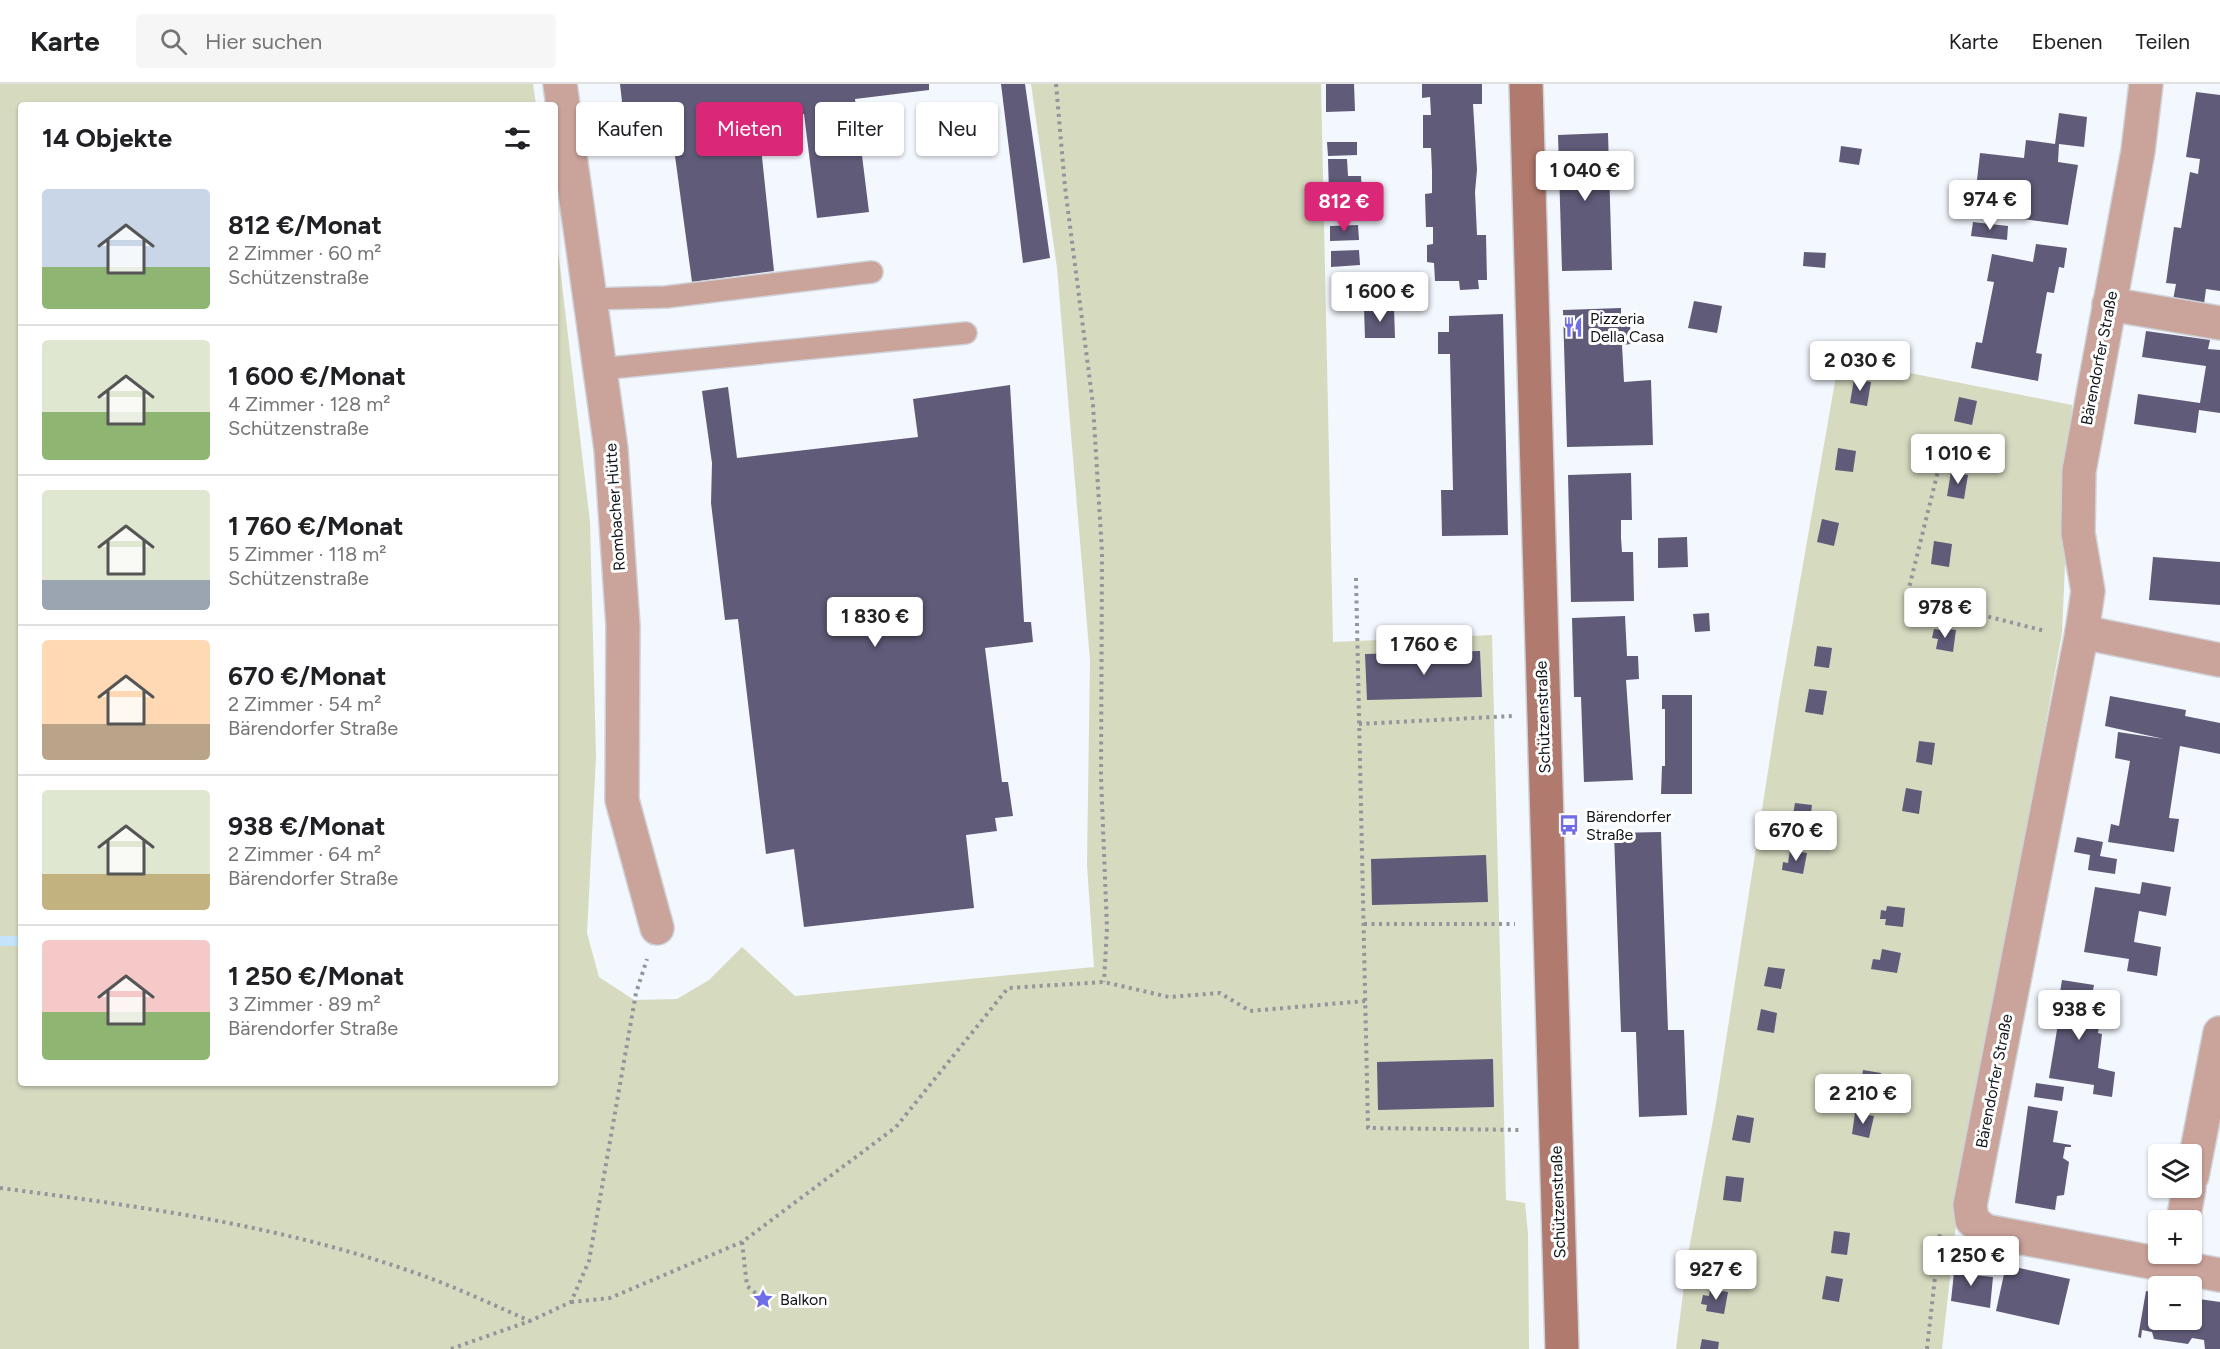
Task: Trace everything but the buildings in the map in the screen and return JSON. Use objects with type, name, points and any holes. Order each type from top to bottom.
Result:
[{"type":"street","name":"Rombacher Hütte","points":[[560,84],[611,448],[623,626],[622,800],[657,928]]},
{"type":"street","name":"Schützenstraße","points":[[1526,84],[1562,1349]]},
{"type":"street","name":"Bärendorfer Straße","points":[[2146,84],[2138,151],[2079,471],[2078,533],[2088,591],[2082,632],[1970,1205],[1972,1220],[1985,1231],[2148,1257]]},
{"type":"street","points":[[2109,303],[2220,323]]},
{"type":"street","points":[[2082,632],[2220,660]]},
{"type":"street","points":[[2198,1144],[2220,1033]]},
{"type":"street","name":"Bärendorfer Straße","points":[[2185,1264],[2220,1275]]},
{"type":"lane","points":[[590,299],[666,297],[872,272]]},
{"type":"lane","points":[[600,369],[966,333]]},
{"type":"path","points":[[1056,84],[1065,187],[1094,405],[1101,529],[1101,777],[1107,928],[1104,982]]},
{"type":"path","points":[[1941,459],[1907,596],[2045,632]]},
{"type":"path","points":[[1356,578],[1368,1128],[1513,1130]]},
{"type":"path","points":[[1359,724],[1502,716]]},
{"type":"path","points":[[1364,924],[1503,924]]},
{"type":"path","points":[[571,1302],[589,1261],[636,993],[657,928]]},
{"type":"path","points":[[451,1349],[530,1321],[571,1302],[610,1298],[742,1242],[896,1127],[1008,988],[1104,982],[1169,996],[1220,993],[1250,1011],[1365,1001]]},
{"type":"path","points":[[0,1188],[136,1206],[240,1223],[405,1269],[530,1321]]},
{"type":"path","points":[[742,1242],[747,1286],[763,1299]]},
{"type":"green space","points":[[0,84],[533,84],[536,102],[18,102],[18,1086],[558,1086],[558,250],[590,522],[596,757],[587,933],[599,977],[634,1000],[677,999],[709,980],[742,947],[795,996],[1094,967],[1087,865],[1090,660],[1057,268],[1031,84],[1321,84],[1333,642],[1492,635],[1506,1200],[1525,1203],[1528,1234],[1529,1349],[0,1349]]},
{"type":"green space","points":[[1839,359],[2072,405],[2062,633],[1956,1224],[1942,1349],[1676,1349],[1688,1254],[1716,1104],[1779,701]]},
{"type":"waterway","points":[[0,941],[18,941]]},
{"type":"place","name":"Pizzeria Della Casa","points":[[1573,327]]},
{"type":"place","name":"Bärendorfer Straße","points":[[1569,825]]},
{"type":"place","name":"Balkon","points":[[763,1299]]}]
